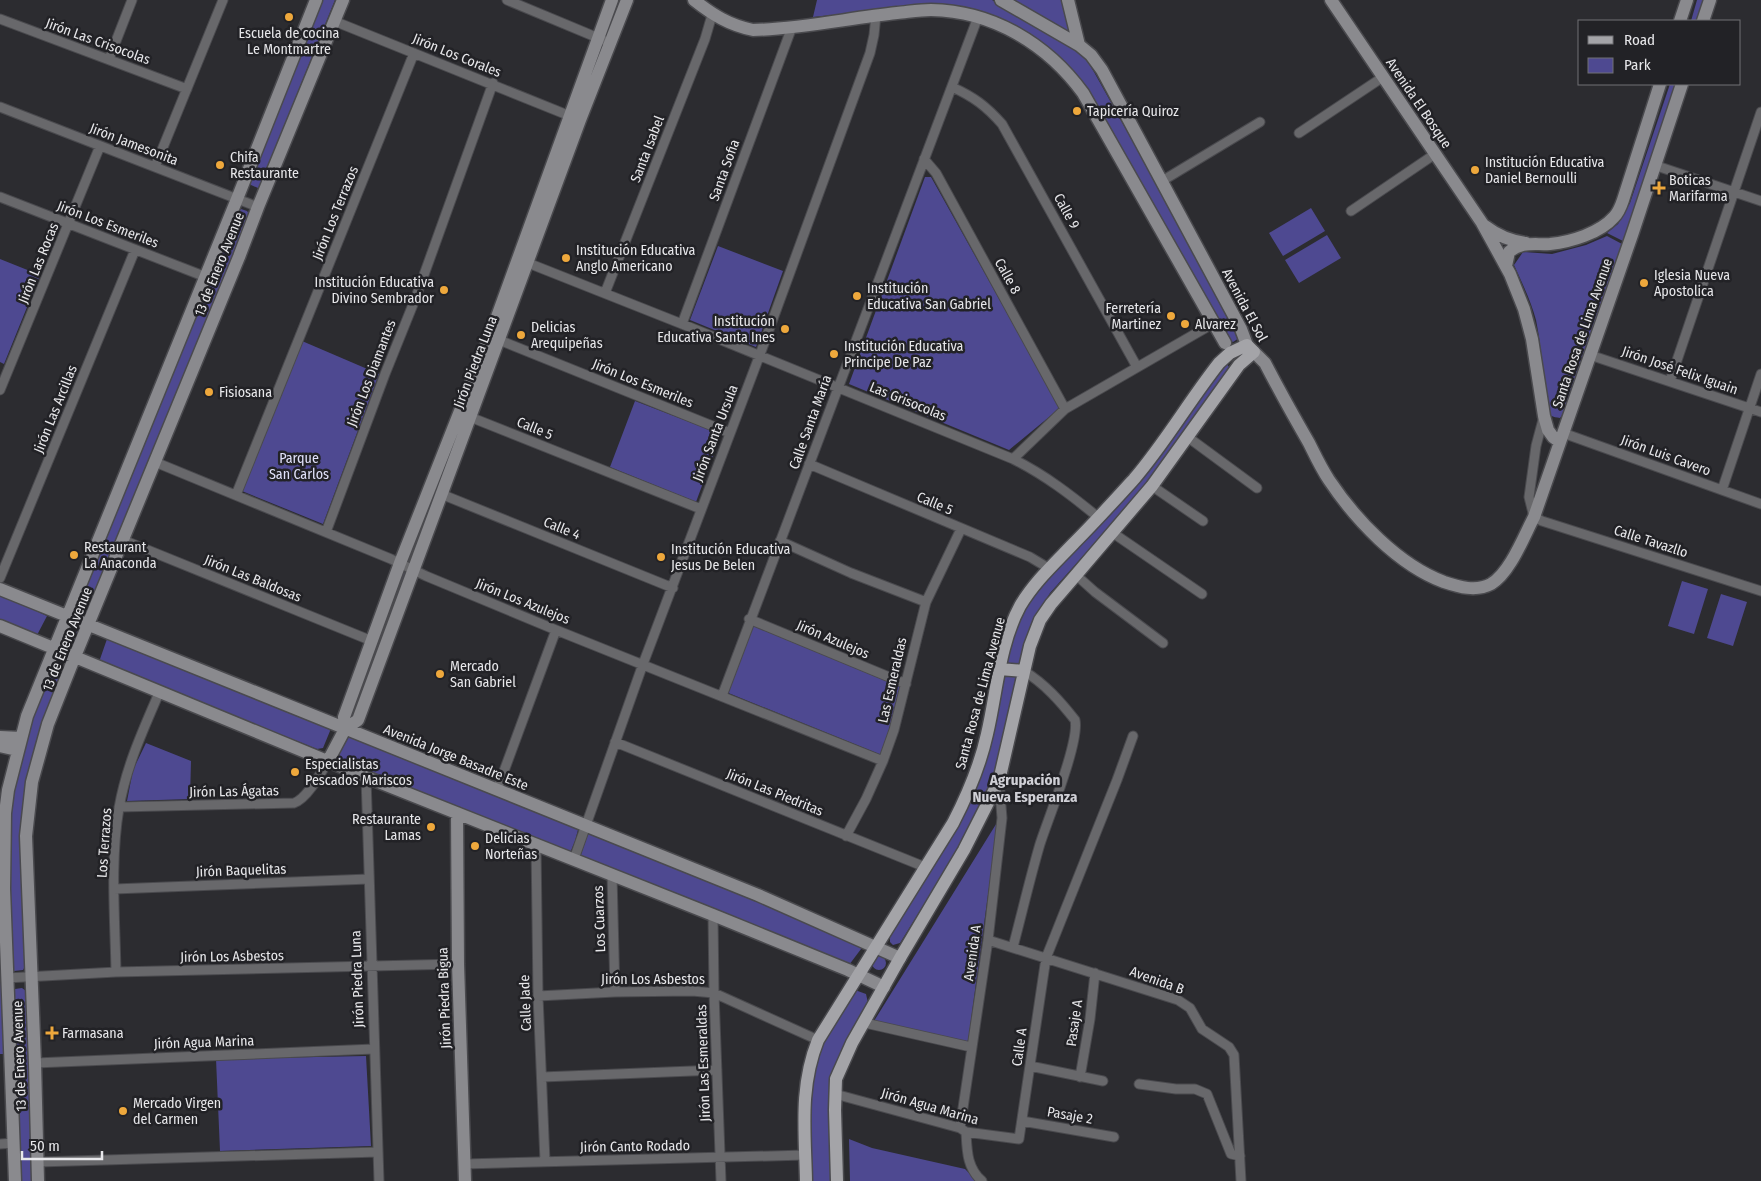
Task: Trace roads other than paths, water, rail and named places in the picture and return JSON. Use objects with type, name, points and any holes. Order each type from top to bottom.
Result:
[{"type":"main road","name":"13 de Enero Avenue","points":[[15,1181],[14,1143],[5,1058],[7,978],[2,889],[2,813],[19,744],[27,716],[238,199],[316,0]]},
{"type":"main road","name":"13 de Enero Avenue","points":[[38,1181],[26,862],[26,836],[32,782],[46,731],[75,656],[343,0]]},
{"type":"main road","name":"Jirón Piedra Luna","points":[[328,761],[345,729],[358,720],[470,417],[494,338],[597,38],[612,0]]},
{"type":"main road","name":"Jirón Piedra Luna","points":[[345,729],[344,717],[400,563],[494,338],[528,263],[627,0]]},
{"type":"main road","points":[[694,0],[712,15],[738,27],[753,30],[931,10],[978,17],[1019,34],[1038,46],[1069,75],[1083,93],[1239,365]]},
{"type":"main road","name":"Avenida El Sol","points":[[1000,0],[1079,45],[1091,55],[1102,70],[1250,349],[1265,363],[1328,480],[1372,532],[1416,568],[1438,580],[1459,587],[1475,589],[1491,584]]},
{"type":"main road","points":[[1068,0],[1079,45]]},
{"type":"main road","name":"Avenida El Bosque","points":[[1332,0],[1482,224],[1506,266],[1524,309],[1532,339],[1544,416],[1548,430],[1553,437],[1561,437]]},
{"type":"main road","points":[[1680,20],[1686,0]]},
{"type":"main road","points":[[1703,20],[1710,0]]},
{"type":"main road","points":[[1506,266],[1509,252],[1520,245],[1550,244],[1572,240],[1607,224],[1615,216],[1623,200],[1660,85]]},
{"type":"main road","name":"Santa Rosa de Lima Avenue","points":[[1491,584],[1503,572],[1516,553],[1534,517],[1632,236],[1682,85]]},
{"type":"main road","name":"Avenida El Bosque","points":[[1482,224],[1495,234],[1512,241],[1528,244]]},
{"type":"main road","name":"Santa Rosa de Lima Avenue","points":[[806,1181],[803,1100],[811,1056],[818,1040],[968,794],[987,735],[1006,642],[1020,607],[1033,587],[1100,518],[1162,444],[1228,348],[1250,349]]},
{"type":"main road","points":[[837,1181],[836,1079],[852,1044],[900,958],[968,844],[999,782],[1030,646],[1040,620],[1051,604],[1152,486],[1250,349]]},
{"type":"main road","name":"Avenida Jorge Basadre Este","points":[[0,589],[758,895],[900,958]]},
{"type":"main road","points":[[0,626],[366,777],[858,974],[884,987]]},
{"type":"main road","points":[[999,669],[1024,671]]},
{"type":"main road","points":[[0,736],[19,744]]},
{"type":"main road","points":[[0,746],[19,744]]},
{"type":"main road","name":"Jirón Piedra Bigua","points":[[457,813],[458,964],[465,1181]]},
{"type":"street","points":[[109,59],[132,0]]},
{"type":"street","points":[[155,167],[223,0]]},
{"type":"street","points":[[507,0],[610,43]]},
{"type":"street","name":"Santa Isabel","points":[[605,293],[705,38],[712,15]]},
{"type":"street","name":"Jirón Santa Ursula","points":[[574,859],[643,664],[673,588],[870,53],[876,15]]},
{"type":"street","name":"Calle Santa María","points":[[722,696],[749,619],[978,17]]},
{"type":"street","name":"Jirón Las Crisocolas","points":[[0,19],[187,89]]},
{"type":"street","name":"Jirón Los Corales","points":[[334,21],[570,116]]},
{"type":"street","name":"Santa Sofia","points":[[682,324],[792,26]]},
{"type":"street","name":"Jirón Los Terrazos","points":[[236,495],[414,52]]},
{"type":"street","points":[[1300,133],[1383,77]]},
{"type":"street","name":"Jirón Los Diamantes","points":[[326,532],[416,297],[493,84]]},
{"type":"street","name":"Calle 9","points":[[952,87],[972,96],[987,107],[1002,124],[1137,367]]},
{"type":"street","name":"Jirón Jamesonita","points":[[0,107],[258,207]]},
{"type":"street","points":[[1670,381],[1761,112]]},
{"type":"street","points":[[1162,181],[1260,122]]},
{"type":"street","name":"Jirón Las Rocas","points":[[0,390],[100,146]]},
{"type":"street","points":[[1351,211],[1435,154]]},
{"type":"street","name":"Calle 8","points":[[924,158],[936,173],[1065,409]]},
{"type":"street","points":[[1654,165],[1761,201]]},
{"type":"street","name":"Jirón Los Esmeriles","points":[[0,197],[206,277]]},
{"type":"street","name":"Jirón Las Arcillas","points":[[0,578],[134,250]]},
{"type":"street","name":"Las Grisocolas","points":[[528,263],[1013,459],[1051,480],[1100,518]]},
{"type":"street","points":[[1013,459],[1065,409],[1214,323]]},
{"type":"street","name":"Jirón Los Esmeriles","points":[[494,338],[730,433]]},
{"type":"street","name":"Jirón José Felix Iguain","points":[[1590,354],[1761,412]]},
{"type":"street","points":[[1722,490],[1761,374]]},
{"type":"street","name":"Avenida El Bosque","points":[[1534,517],[1529,497],[1536,446],[1544,416]]},
{"type":"street","name":"Calle 5","points":[[470,417],[701,509]]},
{"type":"street","name":"Jirón Luis Cavero","points":[[1561,437],[1761,504]]},
{"type":"street","points":[[1188,438],[1257,488]]},
{"type":"street","name":"Jirón Los Azulejos","points":[[155,462],[400,563],[556,630],[883,761]]},
{"type":"street","name":"Calle 5","points":[[809,464],[1030,557],[1050,569]]},
{"type":"street","points":[[1152,486],[1203,521]]},
{"type":"street","name":"Calle 4","points":[[441,494],[673,588]]},
{"type":"street","name":"Calle Tavazllo","points":[[1534,517],[1761,591]]},
{"type":"street","name":"Las Esmeraldas","points":[[846,836],[866,799],[883,761],[894,730],[926,602],[960,529]]},
{"type":"street","points":[[1113,533],[1202,594]]},
{"type":"street","name":"Jirón Las Baldosas","points":[[123,540],[372,641]]},
{"type":"street","points":[[780,541],[926,602]]},
{"type":"street","points":[[1076,575],[1095,592],[1163,643]]},
{"type":"street","name":"Jirón Azulejos","points":[[749,619],[906,684]]},
{"type":"street","points":[[497,790],[556,630]]},
{"type":"street","points":[[1014,947],[1041,842],[1072,745],[1076,724],[1061,702],[1039,680],[1024,671]]},
{"type":"street","name":"Los Terrazos","points":[[116,972],[114,889],[116,831],[119,807],[131,761],[159,693]]},
{"type":"street","name":"Calle A","points":[[1018,1139],[1046,958],[1118,780],[1133,736]]},
{"type":"street","name":"Jirón Las Piedritas","points":[[616,742],[925,867]]},
{"type":"street","name":"Jirón Las Ágatas","points":[[119,807],[294,803],[300,801],[328,761]]},
{"type":"street","name":"Jirón Piedra Luna","points":[[366,777],[379,1181]]},
{"type":"street","name":"Avenida A","points":[[982,1181],[970,1164],[963,1130],[1002,818],[999,782]]},
{"type":"street","name":"Calle Jade","points":[[536,844],[538,996],[545,1161]]},
{"type":"street","name":"Los Cuarzos","points":[[612,874],[615,992]]},
{"type":"street","name":"Jirón Baquelitas","points":[[114,889],[369,879]]},
{"type":"street","name":"Jirón Las Esmeraldas","points":[[713,915],[721,1181]]},
{"type":"street","name":"Avenida B","points":[[988,940],[1182,1002],[1190,1008],[1202,1029],[1230,1047],[1235,1060],[1240,1181]]},
{"type":"street","name":"Jirón Los Asbestos","points":[[7,978],[116,972],[458,964]]},
{"type":"street","name":"Pasaje A","points":[[1080,1078],[1090,1019],[1095,973]]},
{"type":"street","name":"Jirón Los Asbestos","points":[[538,996],[615,992],[714,992],[818,1040]]},
{"type":"street","points":[[865,1023],[972,1047]]},
{"type":"street","name":"Jirón Agua Marina","points":[[35,1063],[374,1049]]},
{"type":"street","points":[[1030,1066],[1080,1078],[1103,1081]]},
{"type":"street","points":[[542,1077],[717,1070]]},
{"type":"street","points":[[1139,1084],[1176,1089],[1195,1089],[1207,1094],[1231,1154],[1240,1156]]},
{"type":"street","name":"Jirón Agua Marina","points":[[835,1094],[963,1130],[1018,1139]]},
{"type":"street","name":"Pasaje 2","points":[[1022,1121],[1114,1137]]},
{"type":"street","points":[[0,1144],[14,1143]]},
{"type":"street","points":[[38,1162],[378,1152]]},
{"type":"street","name":"Jirón Canto Rodado","points":[[464,1164],[806,1156]]},
{"type":"place","name":"Escuela de cocina Le Montmartre","points":[[289,17]]},
{"type":"place","name":"Tapicería Quiroz","points":[[1077,111]]},
{"type":"place","name":"Chifa Restaurante","points":[[220,165]]},
{"type":"place","name":"Institución Educativa Daniel Bernoulli","points":[[1475,170]]},
{"type":"place","name":"Boticas Marifarma","points":[[1659,188]]},
{"type":"place","name":"Institución Educativa Anglo Americano","points":[[566,258]]},
{"type":"place","name":"Iglesia Nueva Apostolica","points":[[1644,283]]},
{"type":"place","name":"Institución Educativa Divino Sembrador","points":[[444,290]]},
{"type":"place","name":"Institución Educativa San Gabriel","points":[[857,296]]},
{"type":"place","name":"Ferretería Martinez","points":[[1171,316]]},
{"type":"place","name":"Alvarez","points":[[1185,324]]},
{"type":"place","name":"Institución Educativa Santa Ines","points":[[785,329]]},
{"type":"place","name":"Delicias Arequipeñas","points":[[521,335]]},
{"type":"place","name":"Institución Educativa Principe De Paz","points":[[834,354]]},
{"type":"place","name":"Fisiosana","points":[[209,392]]},
{"type":"place","name":"Restaurant La Anaconda","points":[[74,555]]},
{"type":"place","name":"Institución Educativa Jesus De Belen","points":[[661,557]]},
{"type":"place","name":"Mercado San Gabriel","points":[[440,674]]},
{"type":"place","name":"Especialistas Pescados Mariscos","points":[[295,772]]},
{"type":"place","name":"Restaurante Lamas","points":[[431,827]]},
{"type":"place","name":"Delicias Norteñas","points":[[475,846]]},
{"type":"place","name":"Farmasana","points":[[52,1033]]},
{"type":"place","name":"Mercado Virgen del Carmen","points":[[123,1111]]},
{"type":"district","name":"Agrupación Nueva Esperanza","points":[[1025,788]]},
{"type":"park label","name":"Parque San Carlos","points":[[299,466]]}]
